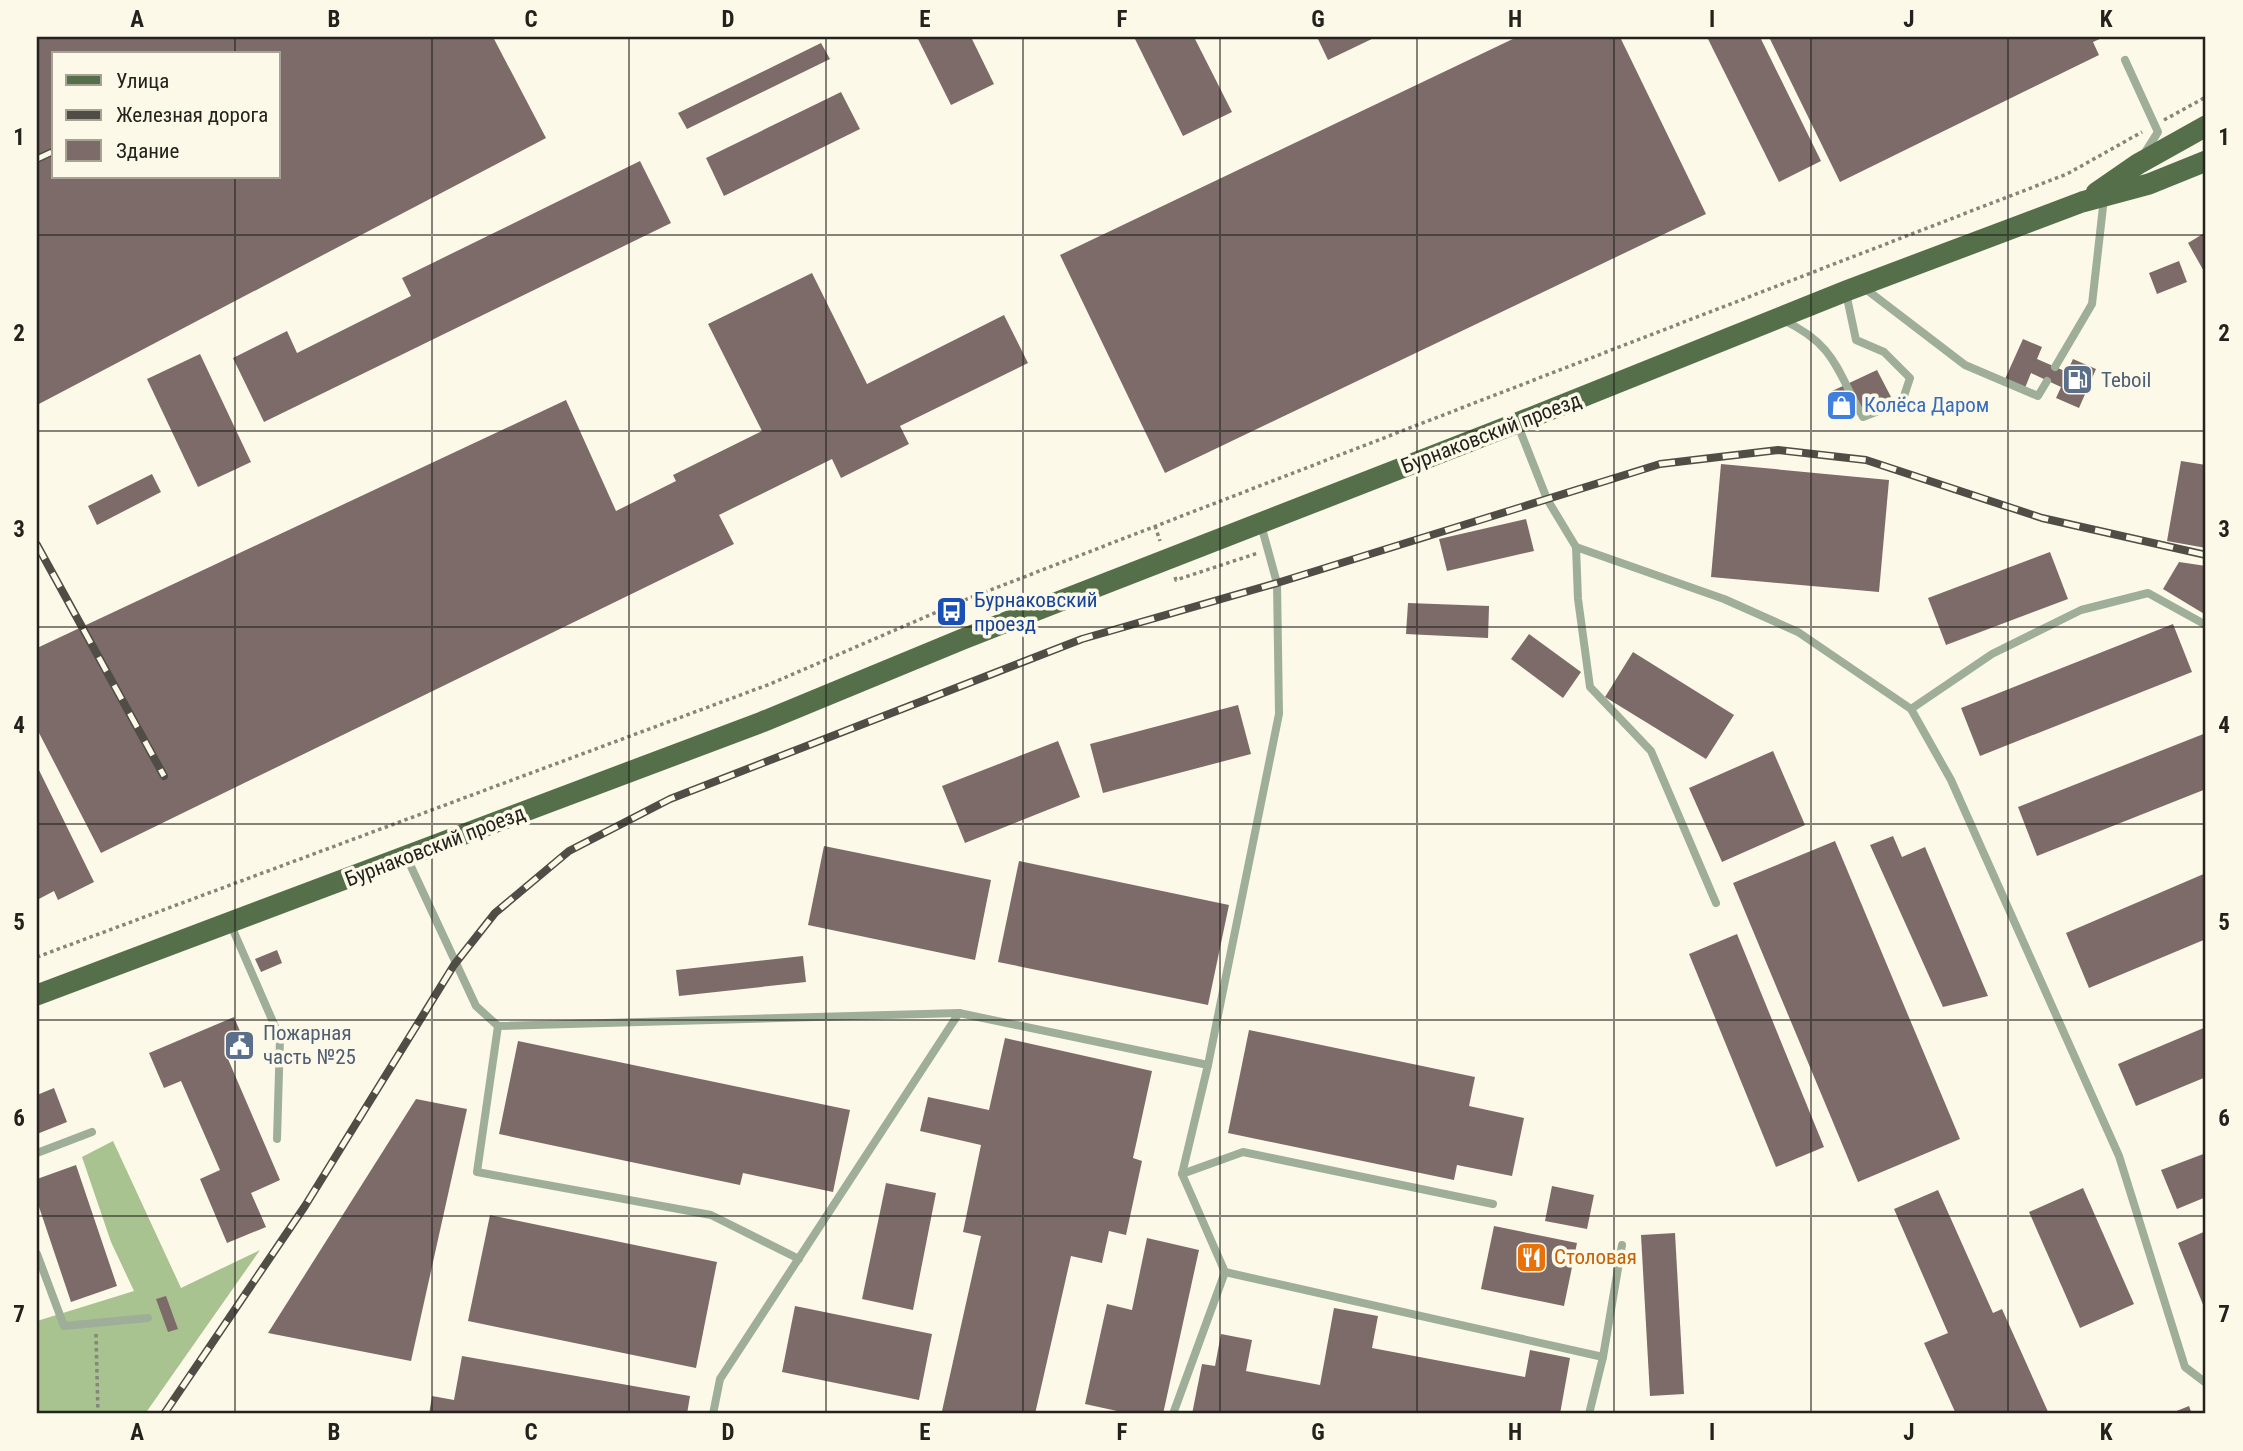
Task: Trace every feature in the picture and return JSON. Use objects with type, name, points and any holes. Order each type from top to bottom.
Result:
[{"type":"main road","name":"Бурнаковский проезд","points":[[2082,202],[2138,164],[2206,126]]},
{"type":"main road","name":"Бурнаковский проезд","points":[[37,995],[762,722],[963,639],[1517,424],[1854,288],[2082,202],[2149,184],[2206,161]]},
{"type":"main road","points":[[2138,164],[2149,184]]},
{"type":"lane","points":[[2124,60],[2158,132],[2138,164]]},
{"type":"lane","points":[[2055,367],[2092,304],[2104,197]]},
{"type":"lane","points":[[1781,318],[1811,333],[1836,362],[1842,380],[1863,417],[1902,402],[1910,378],[1884,352],[1856,340],[1854,288]]},
{"type":"lane","points":[[1854,288],[1965,365],[2038,396],[2047,381]]},
{"type":"lane","points":[[1517,424],[1547,499],[1576,547],[1578,599],[1590,687],[1650,751],[1716,903]]},
{"type":"lane","points":[[1174,1414],[1225,1272],[1182,1174],[1208,1065],[1279,714],[1277,583],[1260,522]]},
{"type":"lane","points":[[1576,547],[1724,598],[1798,632],[1911,709],[1951,780],[2119,1156],[2185,1367],[2206,1383]]},
{"type":"lane","points":[[1911,709],[1993,654],[2081,610],[2148,593],[2206,625]]},
{"type":"lane","points":[[406,857],[476,1006],[498,1026],[959,1013],[1208,1065]]},
{"type":"lane","points":[[230,923],[281,1038],[277,1139]]},
{"type":"lane","points":[[712,1414],[720,1379],[959,1013]]},
{"type":"lane","points":[[498,1026],[477,1172],[711,1216],[799,1259]]},
{"type":"lane","points":[[37,1153],[92,1132]]},
{"type":"lane","points":[[1182,1174],[1243,1152],[1493,1204]]},
{"type":"lane","points":[[1589,1414],[1603,1357],[1622,1245]]},
{"type":"lane","points":[[37,1254],[64,1326],[148,1318]]},
{"type":"lane","points":[[1225,1272],[1603,1357]]},
{"type":"path","points":[[37,957],[770,684],[967,598],[2067,174],[2206,97]]},
{"type":"path","points":[[95,1325],[98,1414]]},
{"type":"green space","points":[[113,1141],[181,1288],[260,1250],[145,1414],[37,1414],[37,1321],[134,1291],[111,1242],[82,1157]]},
{"type":"building","points":[[37,37],[493,37],[546,138],[37,405]]},
{"type":"building","points":[[917,37],[971,37],[994,84],[951,105]]},
{"type":"building","points":[[1134,37],[1194,37],[1232,112],[1183,136]]},
{"type":"building","points":[[1317,37],[1376,37],[1328,60]]},
{"type":"building","points":[[1517,37],[1620,37],[1706,214],[1165,473],[1060,255]]},
{"type":"building","points":[[1707,37],[1760,37],[1821,161],[1779,182]]},
{"type":"building","points":[[1769,37],[2104,37],[2093,42],[2099,55],[1840,182]]},
{"type":"building","points":[[821,43],[830,59],[687,129],[678,113]]},
{"type":"building","points":[[841,92],[860,129],[724,196],[706,158]]},
{"type":"building","points":[[640,161],[671,223],[264,422],[233,358],[287,331],[297,353],[411,296],[402,278]]},
{"type":"building","points":[[2206,232],[2206,275],[2188,243]]},
{"type":"building","points":[[2179,261],[2187,282],[2157,294],[2149,273]]},
{"type":"building","points":[[812,273],[867,384],[1004,315],[1028,363],[900,426],[909,444],[841,478],[832,459],[719,515],[734,544],[101,853],[37,729],[37,648],[566,400],[616,511],[676,481],[673,475],[762,431],[708,324]]},
{"type":"building","points":[[2023,339],[2042,347],[2037,359],[2067,372],[2073,359],[2096,369],[2079,408],[2056,398],[2061,387],[2031,373],[2025,388],[2005,379]]},
{"type":"building","points":[[200,354],[251,462],[198,487],[147,379]]},
{"type":"building","points":[[1877,370],[1891,397],[1843,420],[1830,392]]},
{"type":"building","points":[[2181,461],[2206,465],[2206,548],[2167,541]]},
{"type":"building","points":[[1721,464],[1889,480],[1879,592],[1711,577]]},
{"type":"building","points":[[152,474],[161,492],[97,525],[88,506]]},
{"type":"building","points":[[1526,519],[1534,551],[1447,571],[1439,539]]},
{"type":"building","points":[[2050,552],[2068,599],[1946,645],[1928,598]]},
{"type":"building","points":[[2179,562],[2206,566],[2206,615],[2163,589]]},
{"type":"building","points":[[1408,603],[1489,606],[1488,638],[1406,634]]},
{"type":"building","points":[[2173,624],[2192,672],[1980,756],[1961,708]]},
{"type":"building","points":[[1529,634],[1581,672],[1563,698],[1511,659]]},
{"type":"building","points":[[1633,652],[1734,715],[1706,759],[1605,697]]},
{"type":"building","points":[[1238,705],[1251,754],[1103,793],[1090,744]]},
{"type":"building","points":[[2206,733],[2206,789],[2037,856],[2018,807]]},
{"type":"building","points":[[1058,741],[1080,797],[965,843],[942,786]]},
{"type":"building","points":[[1773,751],[1805,825],[1722,862],[1689,788]]},
{"type":"building","points":[[37,766],[94,882],[58,900],[54,891],[37,900]]},
{"type":"building","points":[[1893,836],[1902,857],[1925,847],[1988,996],[1943,1007],[1870,845]]},
{"type":"building","points":[[1835,841],[1960,1139],[1858,1182],[1733,883]]},
{"type":"building","points":[[824,846],[991,880],[975,960],[808,925]]},
{"type":"building","points":[[1019,861],[1229,905],[1208,1005],[998,962]]},
{"type":"building","points":[[2206,873],[2206,939],[2089,988],[2066,933]]},
{"type":"building","points":[[1737,934],[1824,1147],[1776,1167],[1689,954]]},
{"type":"building","points":[[277,950],[282,963],[261,972],[255,959]]},
{"type":"building","points":[[803,956],[806,982],[679,996],[676,970]]},
{"type":"building","points":[[234,1017],[248,1050],[228,1059],[280,1180],[251,1193],[266,1227],[227,1243],[200,1179],[220,1170],[181,1081],[164,1088],[149,1053]]},
{"type":"building","points":[[2206,1027],[2206,1077],[2136,1106],[2118,1064]]},
{"type":"building","points":[[1249,1030],[1475,1077],[1469,1106],[1524,1118],[1512,1176],[1457,1165],[1454,1180],[1228,1133]]},
{"type":"building","points":[[1005,1038],[1152,1071],[1133,1158],[1142,1161],[1126,1235],[1109,1231],[1102,1263],[1071,1256],[1035,1414],[957,1414],[942,1411],[981,1236],[963,1232],[981,1145],[920,1131],[928,1097],[989,1110]]},
{"type":"building","points":[[518,1041],[850,1110],[833,1192],[743,1173],[740,1185],[499,1134]]},
{"type":"building","points":[[54,1088],[67,1122],[37,1134],[37,1095]]},
{"type":"building","points":[[416,1099],[467,1109],[411,1361],[268,1333]]},
{"type":"building","points":[[2206,1153],[2206,1197],[2177,1209],[2161,1170]]},
{"type":"building","points":[[76,1165],[117,1286],[71,1302],[37,1201],[37,1179]]},
{"type":"building","points":[[886,1183],[936,1193],[913,1310],[862,1299]]},
{"type":"building","points":[[1552,1186],[1594,1195],[1587,1229],[1545,1221]]},
{"type":"building","points":[[2083,1188],[2134,1304],[2080,1328],[2029,1212]]},
{"type":"building","points":[[1938,1190],[1993,1313],[2002,1309],[2049,1414],[1956,1414],[1924,1343],[1948,1333],[1894,1209]]},
{"type":"building","points":[[490,1215],[717,1262],[696,1368],[468,1321]]},
{"type":"building","points":[[1494,1226],[1577,1243],[1564,1306],[1481,1289]]},
{"type":"building","points":[[2206,1231],[2206,1312],[2178,1243]]},
{"type":"building","points":[[1675,1233],[1684,1394],[1650,1396],[1641,1235]]},
{"type":"building","points":[[1147,1238],[1199,1250],[1163,1414],[1131,1414],[1085,1404],[1107,1304],[1132,1310]]},
{"type":"building","points":[[166,1296],[178,1329],[168,1332],[156,1299]]},
{"type":"building","points":[[795,1306],[932,1334],[919,1400],[782,1372]]},
{"type":"building","points":[[1334,1308],[1378,1316],[1372,1348],[1525,1377],[1530,1350],[1570,1358],[1560,1414],[1192,1414],[1202,1364],[1215,1366],[1221,1334],[1252,1340],[1246,1371],[1320,1385]]},
{"type":"building","points":[[462,1356],[690,1396],[687,1414],[429,1414],[432,1396],[454,1400]]},
{"type":"building","points":[[2189,1406],[2192,1414],[2169,1414]]},
{"type":"railway","points":[[37,159],[52,152]]},
{"type":"railway","points":[[164,1414],[305,1206],[454,965],[495,913],[569,851],[670,799],[1082,639],[1277,583],[1660,464],[1778,450],[1866,460],[2042,518],[2206,555]]},
{"type":"railway","points":[[37,545],[164,776]]},
{"type":"place","name":"Teboil","points":[[2078,380]]},
{"type":"place","name":"Колёса Даром","points":[[1841,405]]},
{"type":"place","name":"Бурнаковский проезд","points":[[951,612]]},
{"type":"place","name":"Пожарная часть №25","points":[[240,1045]]},
{"type":"place","name":"Столовая","points":[[1531,1257]]}]
